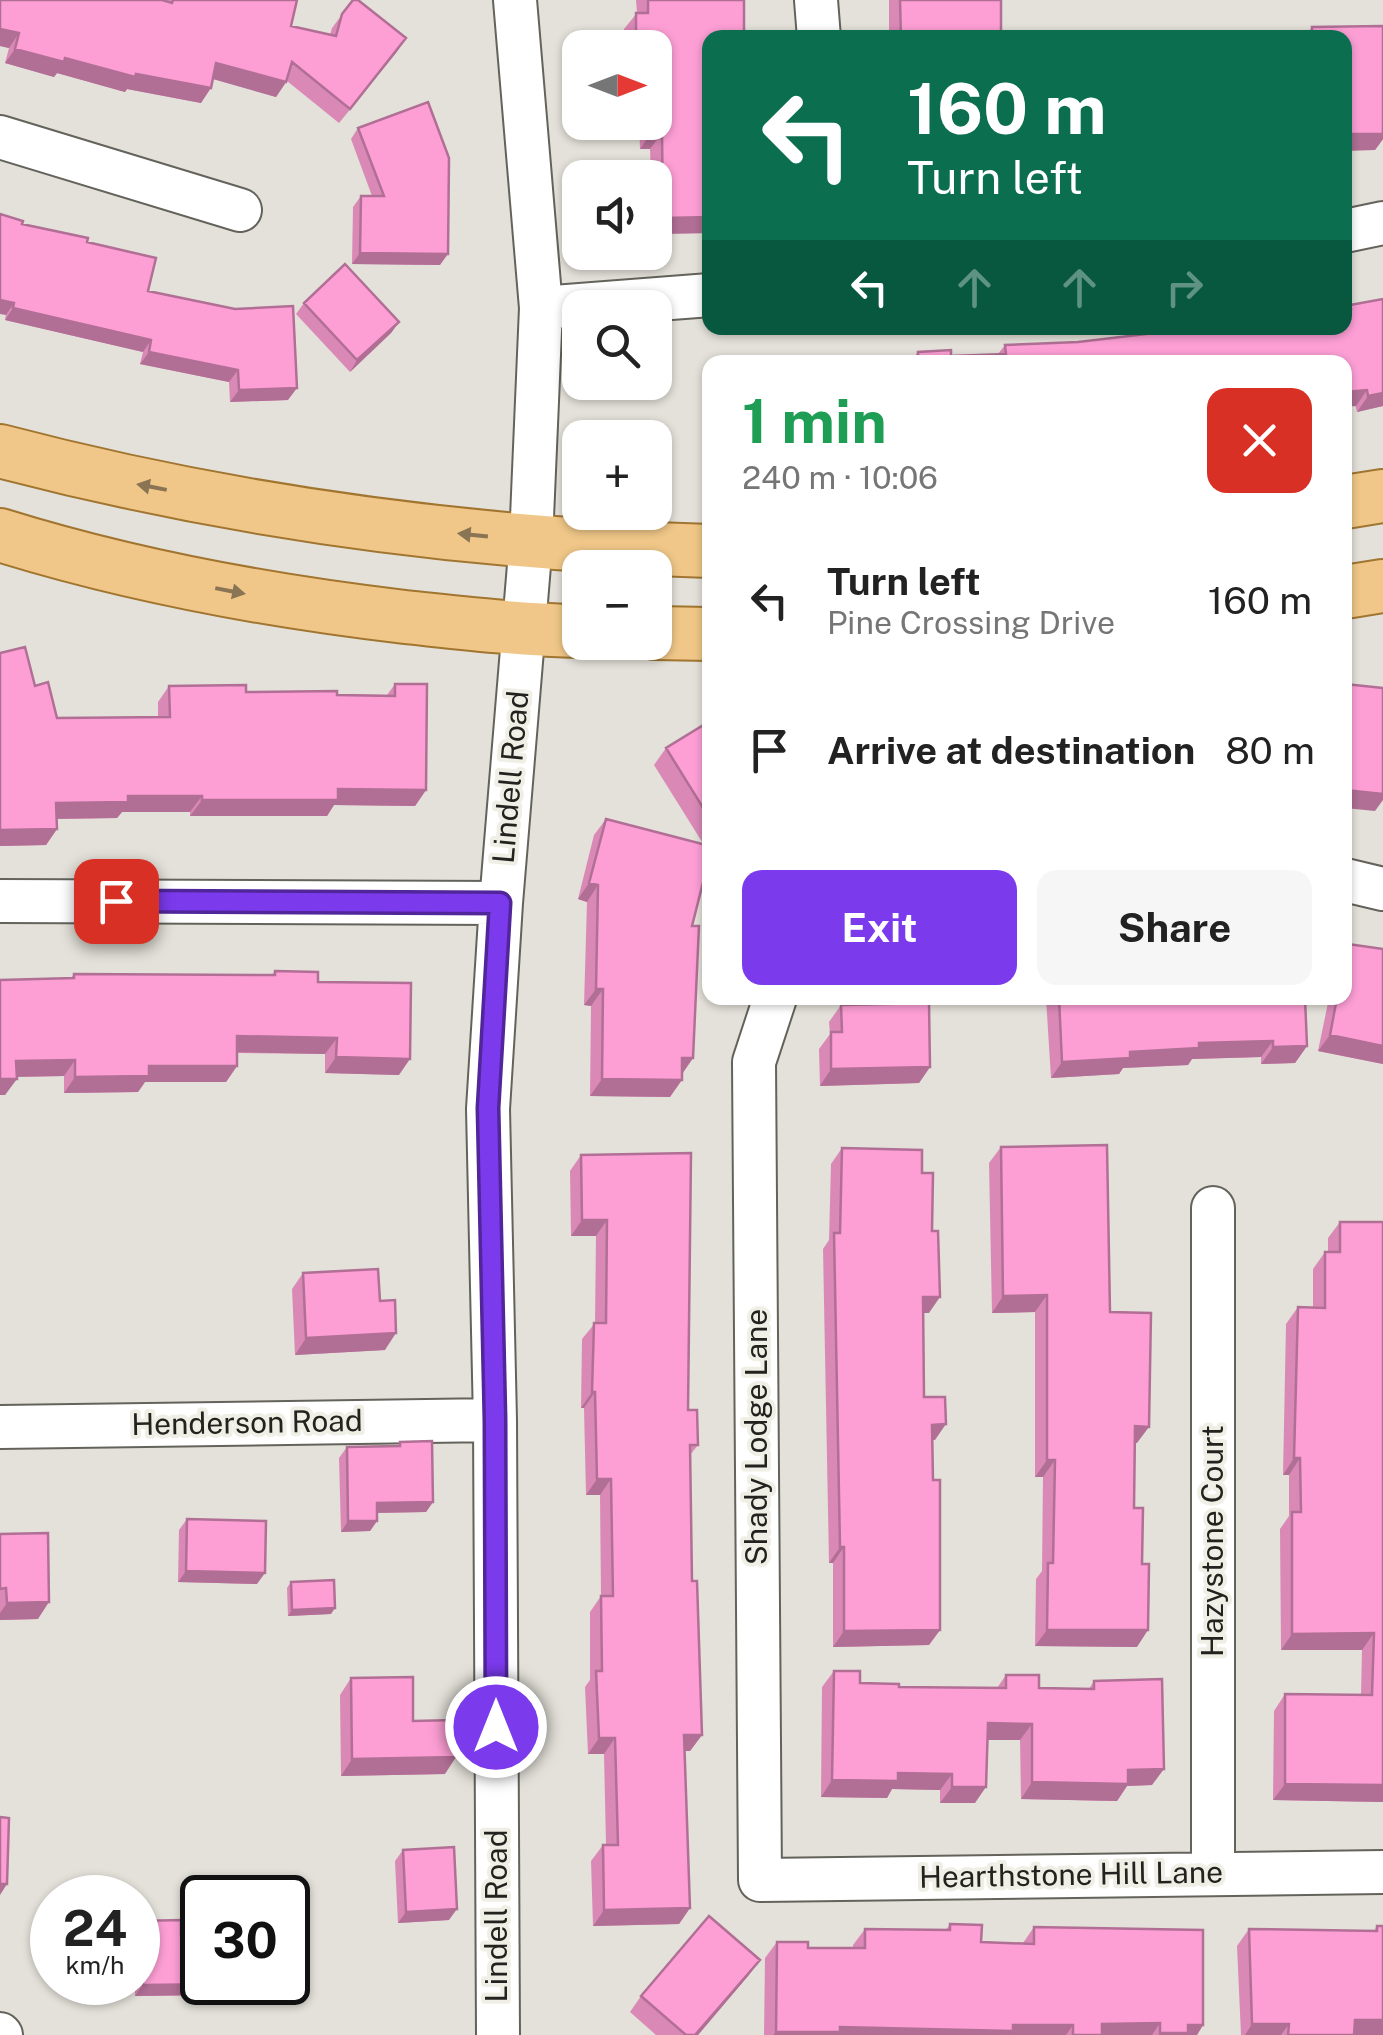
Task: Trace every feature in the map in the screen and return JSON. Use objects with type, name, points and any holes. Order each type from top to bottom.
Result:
[{"type":"main road","points":[[0,451],[103,478],[317,518],[604,548],[702,551]]},
{"type":"main road","points":[[1352,501],[1383,496]]},
{"type":"main road","points":[[0,535],[86,562],[304,605],[522,630],[562,631]]},
{"type":"main road","points":[[1352,591],[1383,586]]},
{"type":"main road","points":[[672,633],[702,634]]},
{"type":"street","name":"Lindell Road","points":[[498,2035],[495,1420],[488,1108],[500,903],[531,541],[541,308],[515,0]]},
{"type":"street","points":[[816,0],[818,30]]},
{"type":"street","points":[[0,136],[240,210]]},
{"type":"street","points":[[1352,230],[1383,223]]},
{"type":"street","points":[[541,308],[702,295]]},
{"type":"street","points":[[1352,881],[1383,888]]},
{"type":"street","points":[[0,901],[500,903]]},
{"type":"street","name":"Shady Lodge Lane","points":[[760,1880],[754,1062],[773,1005]]},
{"type":"street","name":"Hazystone Court","points":[[1213,1874],[1214,1208]]},
{"type":"street","name":"Henderson Road","points":[[0,1427],[495,1420]]},
{"type":"street","name":"Hearthstone Hill Lane","points":[[760,1880],[1383,1872]]},
{"type":"building","points":[[0,0],[172,3],[297,0],[291,26],[336,36],[342,14],[353,0],[358,0],[406,38],[350,109],[292,62],[286,82],[216,63],[211,88],[136,74],[135,77],[15,49],[19,33],[0,29]]},
{"type":"building","points":[[648,0],[744,0],[744,30],[702,30],[702,217],[672,218],[672,160],[662,160],[662,140],[672,140],[672,30],[636,30],[636,13],[648,13]]},
{"type":"building","points":[[900,0],[1001,0],[1001,30],[901,30]]},
{"type":"building","points":[[1383,26],[1383,134],[1352,134],[1352,30],[1312,27]]},
{"type":"building","points":[[428,102],[449,158],[448,254],[360,253],[361,196],[384,196],[358,128]]},
{"type":"building","points":[[0,214],[23,221],[22,224],[156,258],[148,291],[235,309],[293,306],[297,388],[239,390],[238,370],[149,352],[151,340],[13,308],[14,303],[0,300]]},
{"type":"building","points":[[345,264],[399,322],[357,360],[304,303]]},
{"type":"building","points":[[1383,299],[1383,393],[1368,396],[1367,390],[1352,391],[1352,355],[978,355],[1006,354],[1005,345],[1138,335],[1352,335],[1352,305]]},
{"type":"building","points":[[951,350],[951,355],[918,355],[918,352]]},
{"type":"building","points":[[25,647],[35,686],[48,682],[57,718],[170,717],[169,686],[246,685],[246,692],[337,691],[337,695],[395,696],[395,684],[427,684],[426,790],[338,789],[338,800],[128,796],[128,802],[56,803],[57,829],[0,830],[0,653]]},
{"type":"building","points":[[1352,685],[1383,688],[1383,794],[1352,791]]},
{"type":"building","points":[[702,726],[702,806],[666,748]]},
{"type":"building","points":[[606,819],[702,844],[702,887],[692,926],[699,926],[693,1058],[682,1058],[682,1080],[602,1079],[603,989],[596,989],[598,885],[589,883]]},
{"type":"building","points":[[1352,945],[1383,949],[1383,1046],[1330,1035],[1336,1005],[1352,1005]]},
{"type":"building","points":[[275,971],[318,972],[318,982],[411,983],[410,1059],[336,1057],[337,1038],[237,1036],[237,1066],[149,1066],[149,1076],[75,1077],[75,1060],[16,1061],[17,1079],[0,1079],[0,980],[74,978],[74,974],[275,975]]},
{"type":"building","points":[[841,1005],[929,1005],[930,1067],[831,1069],[831,1032],[842,1032]]},
{"type":"building","points":[[1059,1005],[1305,1005],[1307,1046],[1273,1047],[1273,1041],[1199,1043],[1199,1048],[1130,1052],[1130,1058],[1062,1062]]},
{"type":"building","points":[[1107,1145],[1110,1312],[1151,1313],[1149,1427],[1135,1426],[1134,1508],[1143,1508],[1142,1564],[1149,1564],[1148,1630],[1047,1630],[1055,1460],[1047,1460],[1047,1295],[1003,1296],[1001,1147]]},
{"type":"building","points":[[842,1148],[922,1150],[922,1173],[933,1173],[932,1231],[938,1231],[940,1297],[923,1297],[924,1397],[945,1397],[946,1424],[932,1425],[933,1480],[940,1480],[940,1630],[844,1631],[834,1233],[840,1233]]},
{"type":"building","points":[[691,1153],[688,1410],[697,1410],[698,1445],[690,1445],[692,1581],[697,1581],[702,1735],[684,1735],[690,1908],[604,1910],[603,1845],[618,1845],[615,1738],[599,1738],[596,1671],[602,1671],[601,1596],[613,1596],[611,1479],[597,1479],[592,1392],[594,1323],[606,1323],[607,1220],[582,1220],[581,1155]]},
{"type":"building","points":[[1340,1222],[1383,1222],[1383,1785],[1285,1784],[1285,1694],[1372,1695],[1374,1633],[1292,1634],[1292,1512],[1301,1512],[1300,1458],[1294,1458],[1298,1307],[1325,1308],[1325,1252],[1340,1252]]},
{"type":"building","points":[[378,1269],[380,1301],[395,1300],[396,1333],[306,1338],[303,1273]]},
{"type":"building","points":[[432,1441],[433,1502],[377,1503],[377,1521],[348,1521],[347,1447]]},
{"type":"building","points":[[187,1519],[266,1521],[265,1573],[186,1571]]},
{"type":"building","points":[[48,1533],[49,1602],[7,1603],[6,1588],[0,1589],[0,1534]]},
{"type":"building","points":[[334,1580],[335,1608],[292,1610],[291,1582]]},
{"type":"building","points":[[834,1671],[860,1671],[860,1683],[899,1687],[1006,1688],[1006,1675],[1039,1675],[1039,1688],[1094,1689],[1094,1681],[1162,1679],[1164,1769],[1128,1770],[1128,1784],[1032,1782],[1032,1724],[988,1723],[986,1787],[952,1787],[952,1774],[898,1773],[898,1781],[832,1780]]},
{"type":"building","points":[[413,1677],[413,1721],[456,1720],[456,1757],[352,1759],[351,1678]]},
{"type":"building","points":[[0,1817],[9,1818],[7,1884],[0,1884]]},
{"type":"building","points":[[454,1847],[457,1909],[406,1912],[403,1850]]},
{"type":"building","points":[[709,1916],[760,1960],[695,2035],[686,2035],[641,1996]]},
{"type":"building","points":[[160,1920],[180,1920],[180,1985],[160,1985]]},
{"type":"building","points":[[950,1924],[982,1925],[981,1942],[1034,1944],[1034,1927],[1203,1930],[1203,2025],[1188,2025],[1188,2033],[1160,2033],[1160,2023],[1102,2024],[1102,2035],[1073,2035],[1073,2025],[1013,2025],[1013,2031],[840,2027],[840,2032],[776,2032],[777,1942],[808,1942],[808,1948],[865,1948],[865,1929],[950,1930]]},
{"type":"building","points":[[1377,1926],[1383,1926],[1383,2020],[1355,2020],[1354,2035],[1288,2035],[1289,2024],[1252,2024],[1249,1929],[1377,1931]]},
{"type":"route","points":[[116,901],[500,903],[488,1108],[496,1727]]}]
